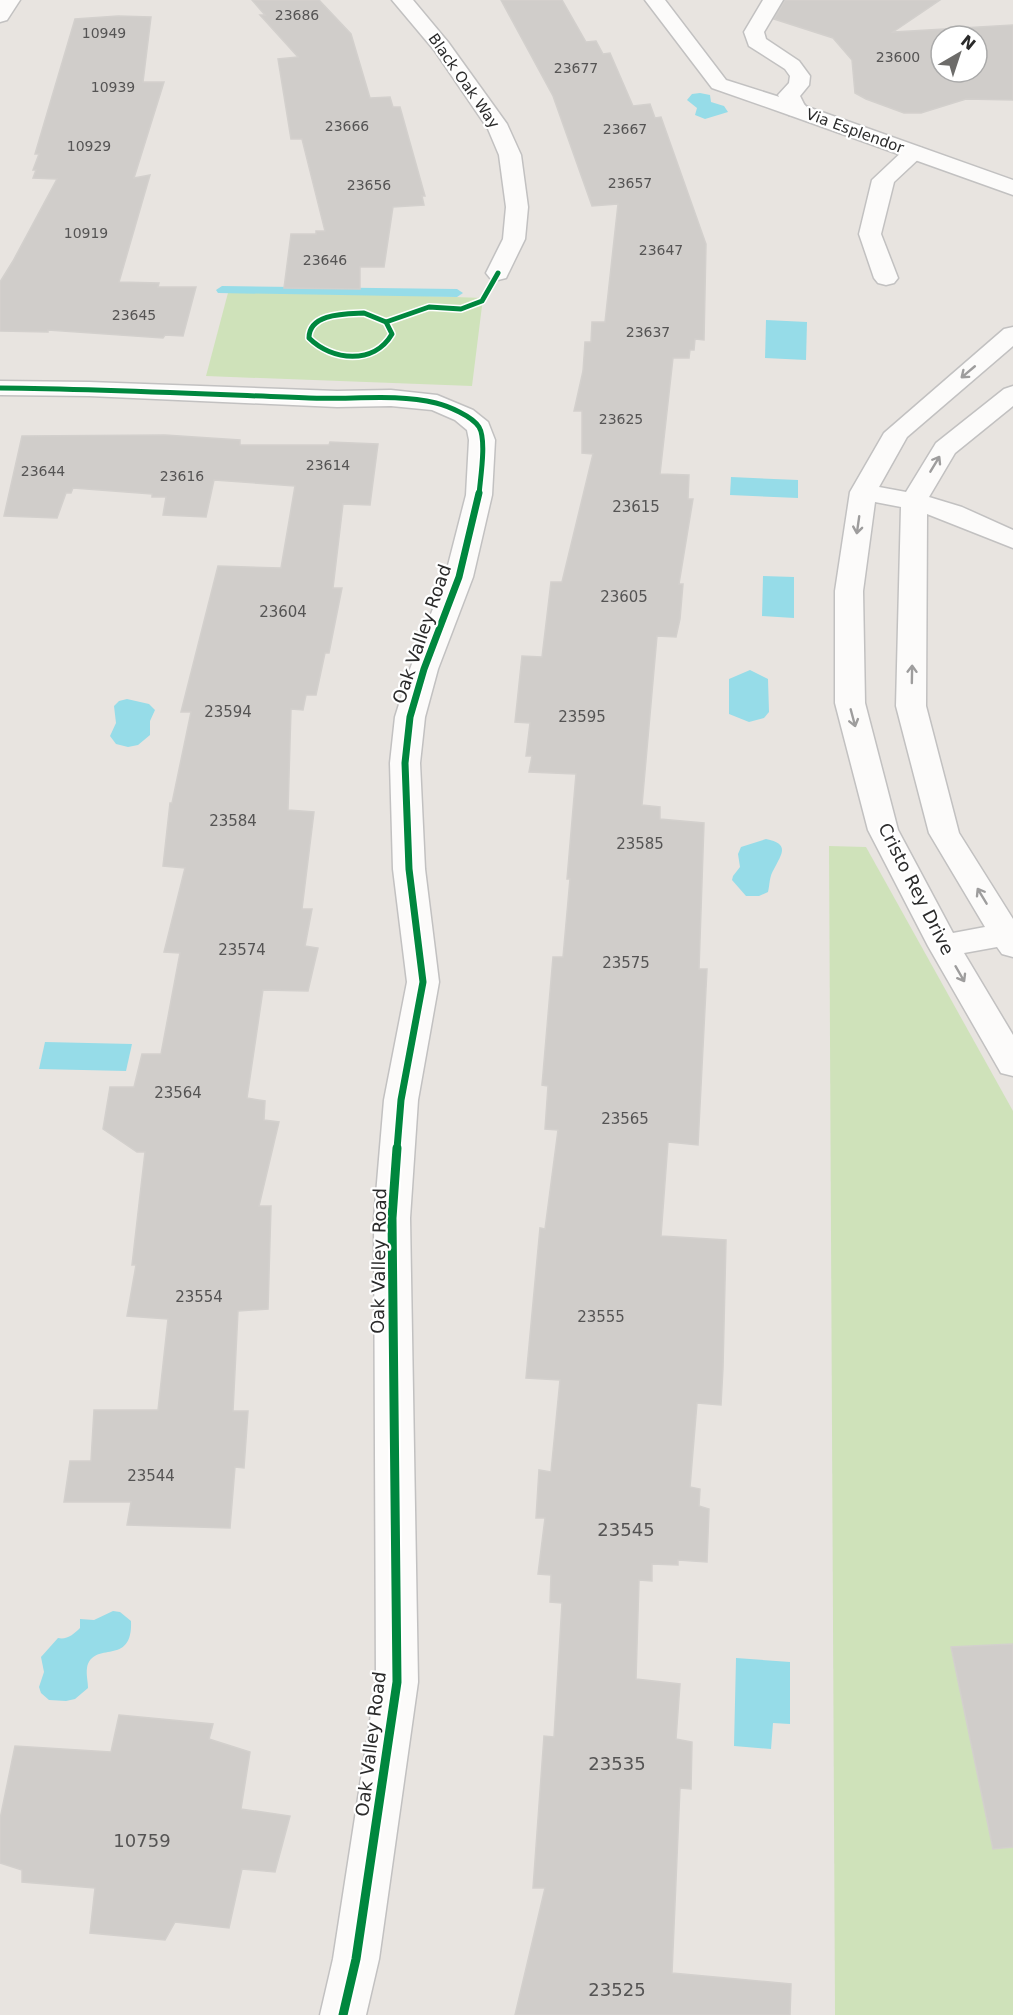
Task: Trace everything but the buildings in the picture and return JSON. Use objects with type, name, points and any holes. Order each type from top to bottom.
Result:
[{"type":"street","points":[[0,16],[10,0]]},
{"type":"street","name":"Black Oak Way","points":[[402,0],[441,46],[499,129],[510,155],[517,207],[514,239],[498,273]]},
{"type":"street","points":[[655,0],[719,84],[797,110]]},
{"type":"street","name":"Via Esplendor","points":[[773,0],[754,32],[756,42],[792,65],[800,76],[799,85],[789,95],[797,110],[1013,188]]},
{"type":"street","points":[[886,278],[870,234],[883,180],[914,153]]},
{"type":"street","name":"Cristo Rey Drive","points":[[1013,334],[897,433],[863,492],[849,591],[849,703],[883,830],[944,946],[1013,1064]]},
{"type":"street","name":"Oak Valley Road","points":[[0,388],[89,389],[337,399],[391,398],[437,403],[464,415],[479,427],[482,440],[480,495],[459,577],[424,669],[410,717],[405,763],[409,868],[423,982],[401,1100],[392,1218],[397,1682],[356,1959],[343,2015]]},
{"type":"street","points":[[944,946],[1010,937],[944,833],[912,706],[914,501],[945,448],[1013,394]]},
{"type":"street","points":[[863,492],[914,501],[953,513],[1013,540]]},
{"type":"green space","points":[[229,289],[483,298],[472,386],[206,376]]},
{"type":"green space","points":[[829,846],[866,847],[1013,1111],[1013,2015],[835,2015]]},
{"type":"water","points":[[692,94],[710,95],[711,102],[724,106],[728,112],[705,119],[695,115],[697,108],[687,100]]},
{"type":"water","points":[[766,320],[807,322],[806,360],[765,358]]},
{"type":"water","points":[[731,477],[798,480],[798,498],[730,495]]},
{"type":"water","points":[[763,576],[794,577],[794,618],[762,616]]},
{"type":"water","points":[[750,670],[768,679],[769,712],[764,718],[749,722],[729,714],[729,679]]},
{"type":"water","points":[[127,699],[149,704],[155,710],[150,721],[150,735],[138,745],[128,747],[116,744],[110,736],[116,723],[114,706],[119,701]]},
{"type":"water","points":[[766,839],[781,846],[780,858],[771,875],[768,892],[759,896],[746,896],[732,880],[740,867],[738,854],[741,847]]},
{"type":"water","points":[[45,1042],[132,1044],[126,1071],[39,1069]]},
{"type":"water","points":[[113,1611],[120,1612],[131,1621],[130,1635],[126,1644],[120,1649],[97,1655],[91,1660],[87,1668],[88,1688],[75,1699],[49,1700],[41,1693],[39,1687],[44,1672],[41,1657],[58,1638],[67,1637],[80,1628],[80,1619],[94,1620]]},
{"type":"water","points":[[736,1658],[790,1662],[790,1724],[773,1723],[771,1749],[734,1746]]},
{"type":"waterway","points":[[222,290],[457,293]]},
{"type":"cycle path","points":[[386,322],[392,334],[386,344],[366,355],[340,355],[317,346],[309,338],[309,331],[314,324],[336,314],[364,313],[386,322],[429,307],[461,309],[482,301],[498,273]]},
{"type":"cycle path","points":[[0,388],[89,389],[337,399],[391,398],[437,403],[464,415],[479,427],[482,440],[479,495],[459,577],[424,669],[410,717],[405,763],[409,869],[423,982],[401,1100],[392,1218],[397,1682],[356,1959],[343,2015]]}]
